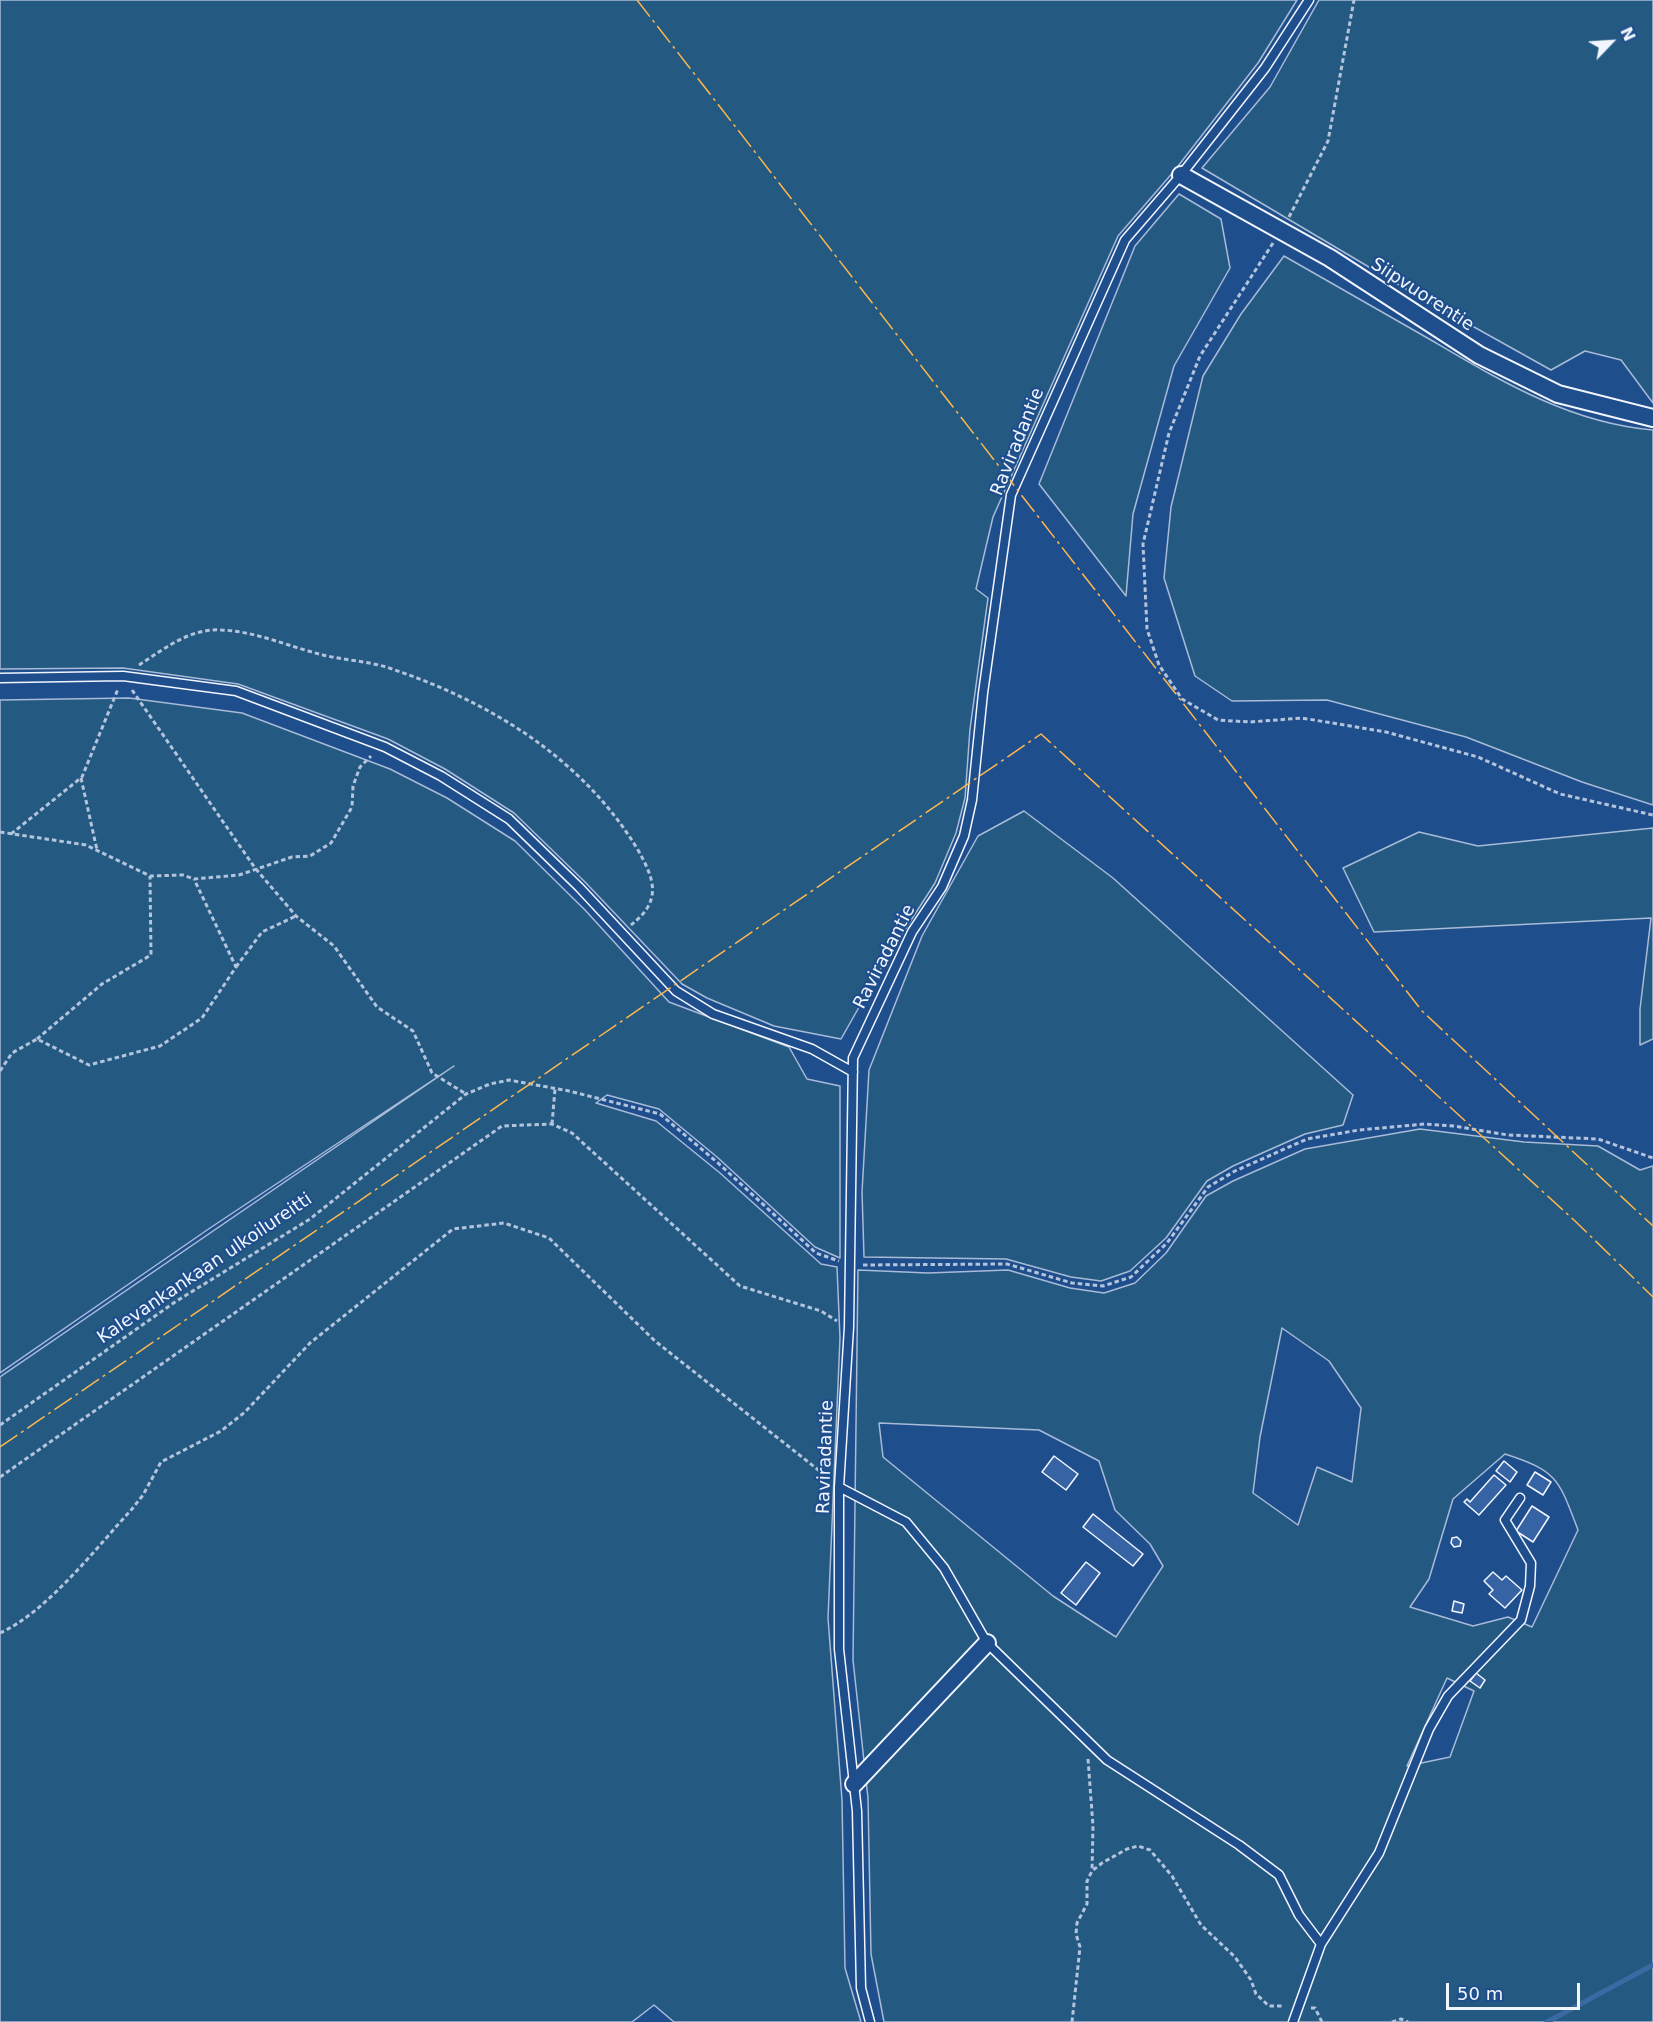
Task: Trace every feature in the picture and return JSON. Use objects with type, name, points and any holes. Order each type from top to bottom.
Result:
[{"type":"street","name":"Siipvuorentie","points":[[1181,175],[1330,258],[1479,355],[1558,394],[1653,418]]},
{"type":"street","points":[[854,1784],[987,1643]]},
{"type":"lane","name":"Raviradantie","points":[[870,2022],[861,1988],[854,1784],[839,1649],[839,1487],[849,1327],[854,1058],[912,932],[942,887],[964,836],[972,800],[983,693],[1011,495],[1125,240],[1181,175],[1265,68],[1309,0]]},
{"type":"lane","points":[[0,678],[123,676],[236,691],[385,747],[441,776],[509,819],[579,887],[676,991],[713,1014],[813,1049],[852,1072]]},
{"type":"lane","points":[[839,1487],[906,1522],[945,1568],[987,1643],[1107,1760],[1239,1845],[1279,1875],[1299,1915],[1321,1944]]},
{"type":"lane","points":[[1293,2022],[1296,2006],[1321,1944],[1379,1853],[1429,1729],[1448,1696],[1521,1620],[1530,1586],[1531,1563],[1505,1520],[1520,1498]]},
{"type":"path","points":[[1354,0],[1328,141],[1308,184],[1281,232],[1200,356],[1169,433],[1143,544],[1147,629],[1159,665],[1182,699],[1218,720],[1250,722],[1302,718],[1386,732],[1478,757],[1560,794],[1653,815]]},
{"type":"path","points":[[11,834],[81,778],[123,676],[189,634],[221,629],[323,656],[384,666],[476,702],[527,733],[589,785],[621,822],[647,867],[654,888],[651,903],[639,919],[620,933]]},
{"type":"path","points":[[123,676],[255,868],[297,916],[334,946],[377,1006],[413,1031],[432,1073],[466,1094]]},
{"type":"path","points":[[0,832],[86,845],[150,876],[183,875],[194,879],[239,875],[255,868],[272,866],[292,857],[310,856],[331,843],[352,807],[353,786],[360,767],[385,747]]},
{"type":"path","points":[[81,778],[97,850]]},
{"type":"path","points":[[0,1071],[12,1053],[37,1039],[102,984],[151,955],[150,876]]},
{"type":"path","points":[[194,879],[236,967]]},
{"type":"path","points":[[37,1039],[88,1065],[160,1046],[202,1018],[262,932],[297,916]]},
{"type":"path","name":"Kalevankankaan ulkoilureitti","points":[[0,1425],[175,1302],[310,1218],[466,1094],[490,1084],[508,1080],[660,1114],[816,1252],[849,1265],[1007,1264],[1072,1283],[1103,1286],[1131,1277],[1167,1243],[1208,1187],[1234,1172],[1307,1139],[1359,1130],[1425,1124],[1454,1126],[1508,1135],[1598,1139],[1653,1158]]},
{"type":"path","points":[[552,1124],[555,1089]]},
{"type":"path","points":[[0,1476],[502,1126],[552,1124],[572,1133],[740,1286],[821,1311],[849,1327]]},
{"type":"path","points":[[0,1633],[11,1628],[55,1592],[132,1509],[143,1495],[161,1462],[221,1431],[237,1419],[310,1343],[453,1229],[504,1223],[549,1238],[655,1341],[839,1487]]},
{"type":"path","points":[[1072,2022],[1080,1947],[1076,1934],[1077,1923],[1087,1904],[1087,1881],[1092,1871],[1093,1826],[1087,1740]]},
{"type":"path","points":[[1092,1871],[1126,1849],[1138,1846],[1150,1850],[1172,1876],[1201,1925],[1235,1957],[1251,1980],[1256,1994],[1269,2006],[1296,2006]]},
{"type":"path","points":[[1392,2022],[1401,2019],[1408,2022]]},
{"type":"shaded area","points":[[0,0],[1297,0],[1258,63],[1175,170],[1118,236],[993,517],[976,589],[988,598],[970,729],[965,798],[956,833],[935,883],[888,956],[841,1039],[774,1026],[707,998],[682,984],[585,882],[514,813],[445,769],[388,739],[238,684],[123,668],[0,669]]},
{"type":"shaded area","points":[[1319,0],[1653,0],[1653,403],[1621,360],[1585,351],[1551,370],[1406,289],[1202,168],[1270,87]]},
{"type":"shaded area","points":[[1179,194],[1221,219],[1230,268],[1174,366],[1133,514],[1126,596],[1039,484],[1135,246]]},
{"type":"shaded area","points":[[1284,256],[1510,385],[1537,398],[1593,419],[1653,430],[1653,805],[1582,782],[1466,737],[1327,700],[1232,701],[1195,676],[1164,578],[1171,507],[1203,376],[1241,314]]},
{"type":"shaded area","points":[[129,698],[242,713],[390,769],[447,798],[515,841],[585,910],[669,1002],[789,1047],[807,1079],[840,1086],[840,1258],[815,1247],[717,1157],[659,1109],[607,1095],[596,1103],[656,1121],[720,1173],[821,1264],[837,1267],[840,1338],[828,1618],[842,1800],[845,1968],[861,2022],[674,2022],[654,2005],[632,2022],[0,2022],[0,1377],[454,1066],[210,1228],[0,1373],[0,700]]},
{"type":"shaded area","points":[[1024,811],[1113,878],[1353,1095],[1343,1125],[1305,1134],[1233,1166],[1207,1181],[1166,1238],[1130,1271],[1101,1281],[1071,1277],[1006,1259],[864,1257],[862,1192],[869,1070],[922,936],[978,836]]},
{"type":"shaded area","points":[[1653,828],[1653,1039],[1640,1045],[1640,1009],[1651,918],[1374,932],[1343,868],[1419,832],[1478,846]]},
{"type":"shaded area","points":[[1420,1129],[1524,1142],[1598,1146],[1640,1170],[1653,1166],[1653,2022],[884,2022],[871,1954],[868,1798],[853,1660],[858,1270],[928,1273],[1008,1270],[1070,1288],[1104,1293],[1135,1283],[1166,1253],[1206,1196],[1233,1181],[1305,1149]],"holes":[[[1282,1328],[1329,1361],[1361,1408],[1352,1482],[1317,1467],[1298,1525],[1253,1493],[1260,1437]],[[879,1423],[1039,1430],[1099,1461],[1115,1510],[1150,1544],[1163,1566],[1116,1637],[1053,1596],[883,1457]],[[1505,1454],[1546,1472],[1561,1488],[1578,1530],[1532,1627],[1508,1617],[1473,1626],[1410,1607],[1429,1579],[1453,1499]],[[1447,1678],[1474,1691],[1450,1757],[1407,1766]]]},
{"type":"building","points":[[1054,1456],[1078,1474],[1066,1490],[1042,1472]]},
{"type":"building","points":[[1504,1461],[1517,1472],[1510,1482],[1496,1471]]},
{"type":"building","points":[[1535,1472],[1551,1482],[1543,1495],[1527,1485]]},
{"type":"building","points":[[1494,1475],[1506,1485],[1479,1515],[1464,1502],[1467,1499],[1470,1502]]},
{"type":"building","points":[[1532,1506],[1549,1517],[1533,1542],[1516,1531]]},
{"type":"building","points":[[1093,1514],[1143,1554],[1133,1566],[1083,1527]]},
{"type":"building","points":[[1457,1537],[1461,1541],[1460,1546],[1454,1547],[1451,1543],[1452,1538]]},
{"type":"building","points":[[1086,1562],[1100,1573],[1076,1605],[1061,1593]]},
{"type":"building","points":[[1493,1572],[1502,1580],[1506,1576],[1522,1590],[1505,1608],[1489,1594],[1493,1590],[1484,1581]]},
{"type":"building","points":[[1454,1601],[1464,1604],[1462,1613],[1452,1611]]},
{"type":"building","points":[[1476,1673],[1485,1680],[1480,1688],[1470,1681]]},
{"type":"waterway","points":[[1547,2022],[1653,1965]]},
{"type":"power","points":[[637,0],[1422,1011],[1653,1226]]},
{"type":"power","points":[[0,1447],[1041,734],[1575,1221],[1653,1297]]}]
